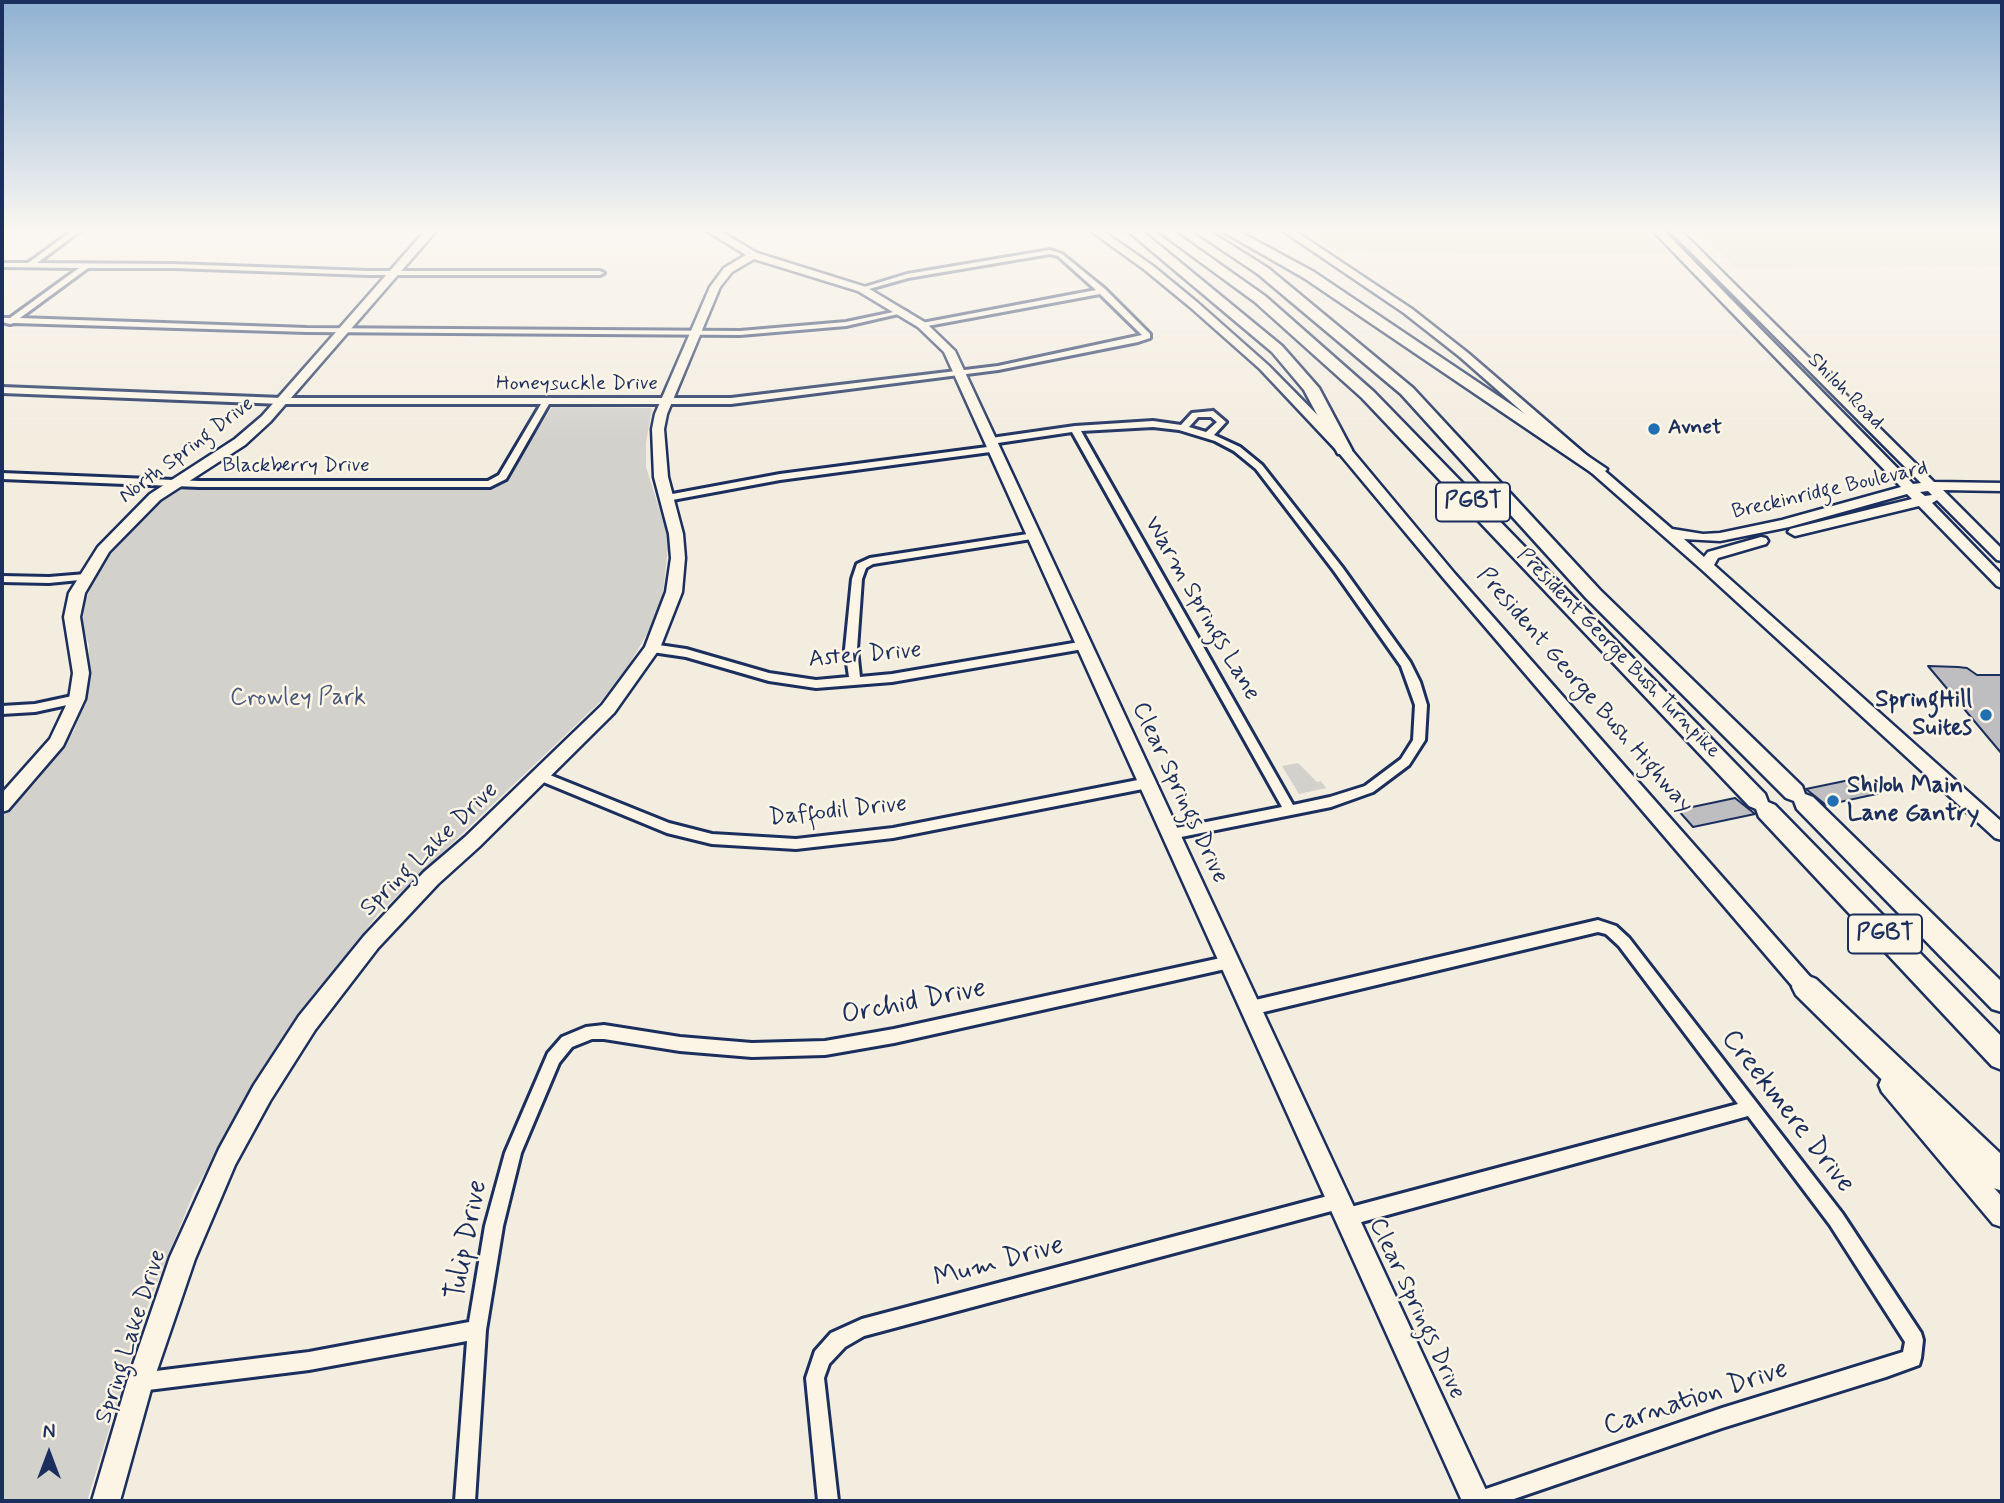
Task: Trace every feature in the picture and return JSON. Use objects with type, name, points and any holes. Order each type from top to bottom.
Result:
[{"type":"highway","points":[[1219,301],[1277,349],[1311,388],[1344,450]]},
{"type":"highway","name":"President George Bush Turnpike","points":[[1262,301],[1368,395],[2002,1057]]},
{"type":"highway","name":"President George Bush Turnpike","points":[[1299,301],[1407,391],[1593,594],[2002,1000]]},
{"type":"highway","points":[[1348,301],[1598,469]]},
{"type":"highway","points":[[1407,391],[1483,454]]},
{"type":"highway","points":[[1806,987],[2002,1176]]},
{"type":"street","points":[[2,328],[38,301]]},
{"type":"street","name":"North Spring Drive","points":[[2,805],[57,742],[77,699],[82,673],[72,617],[77,593],[103,550],[133,517],[173,483],[240,442],[282,401],[370,301]]},
{"type":"street","name":"Spring Lake Drive","points":[[106,1501],[140,1382],[183,1257],[227,1157],[262,1093],[307,1023],[371,942],[431,878],[608,709],[652,648],[674,592],[678,558],[676,534],[661,477],[658,429],[664,403],[710,301]]},
{"type":"street","name":"Clear Springs Drive","points":[[884,301],[922,325],[949,351],[1478,1501]]},
{"type":"street","points":[[922,325],[1048,301]]},
{"type":"street","name":"Honeysuckle Drive","points":[[2,390],[282,401],[664,403],[756,400],[960,374],[1138,340],[1147,336],[1112,301]]},
{"type":"street","name":"President George Bush Highway","points":[[1189,301],[1264,367],[1344,450],[1450,577],[2002,1215]]},
{"type":"street","points":[[1393,301],[1464,355],[1598,469],[2002,834]]},
{"type":"street","name":"Shiloh Road","points":[[1726,301],[2002,583]]},
{"type":"street","name":"Shiloh Road","points":[[1745,301],[2002,557]]},
{"type":"street","points":[[2,320],[344,331],[695,333],[781,330],[846,324],[903,312]]},
{"type":"street","name":"Blackberry Drive","points":[[2,476],[173,483],[490,484],[503,477],[546,402]]},
{"type":"street","points":[[1183,428],[1195,415],[1213,414],[1222,422],[1208,436]]},
{"type":"street","points":[[667,498],[780,477],[993,445],[1075,429],[1130,424],[1183,428],[1237,449],[1259,467],[1344,577],[1406,665],[1421,705],[1419,740],[1405,762],[1369,789],[1332,802],[1171,834]]},
{"type":"street","name":"Warm Springs Lane","points":[[1075,429],[1290,810]]},
{"type":"street","name":"Breckinridge Boulevard","points":[[1668,533],[1703,538],[1720,537],[1788,522],[1910,489],[1931,486],[2002,487]]},
{"type":"street","name":"Breckinridge Boulevard","points":[[1706,566],[1713,555],[1725,550],[1922,501],[1942,498],[2002,498]]},
{"type":"street","points":[[1788,522],[1803,530]]},
{"type":"street","points":[[855,682],[851,649],[861,566],[870,561],[1034,536]]},
{"type":"street","points":[[2,579],[49,580],[86,577]]},
{"type":"street","name":"Aster Drive","points":[[652,648],[685,653],[795,683],[855,682],[1085,645]]},
{"type":"street","points":[[2,710],[35,708],[77,699]]},
{"type":"street","name":"Daffodil Drive","points":[[540,776],[667,828],[712,839],[796,844],[893,832],[1148,783]]},
{"type":"street","name":"Creekmere Drive","points":[[1251,1008],[1579,929],[1605,927],[1624,942],[1836,1219],[1914,1340]]},
{"type":"street","name":"Orchid Drive","points":[[604,1032],[680,1044],[752,1050],[825,1048],[907,1034],[1230,962]]},
{"type":"street","name":"Tulip Drive","points":[[466,1501],[477,1330],[494,1226],[513,1153],[553,1058],[566,1042],[591,1032],[604,1032]]},
{"type":"street","name":"Mum Drive","points":[[828,1501],[815,1378],[822,1358],[838,1340],[862,1328],[1750,1108]]},
{"type":"street","points":[[140,1382],[309,1361],[477,1330]]},
{"type":"street","name":"Carnation Drive","points":[[1478,1501],[1722,1418],[1886,1368],[1912,1358],[1914,1340]]},
{"type":"green space","name":"Crowley Park","points":[[552,407],[652,408],[646,443],[646,467],[669,540],[661,609],[628,667],[601,701],[378,914],[277,1045],[194,1192],[146,1310],[87,1501],[2,1501],[2,817],[37,781],[74,731],[86,697],[89,645],[82,625],[85,603],[94,579],[109,556],[162,499],[179,489],[486,489],[509,476]]},
{"type":"green space","points":[[1298,763],[1326,788],[1299,794],[1282,766]]},
{"type":"building","name":"SpringHill Suites","points":[[1928,666],[1967,668],[1977,675],[2002,675],[2002,754]]},
{"type":"building","points":[[1864,777],[1881,793],[1826,805],[1806,789]]},
{"type":"building","points":[[1735,798],[1755,814],[1693,827],[1678,810]]},
{"type":"place","name":"Avnet","points":[[1654,429]]},
{"type":"place","name":"SpringHill Suites","points":[[1986,715]]},
{"type":"place","name":"Shiloh Main Lane Gantry","points":[[1833,801]]}]
